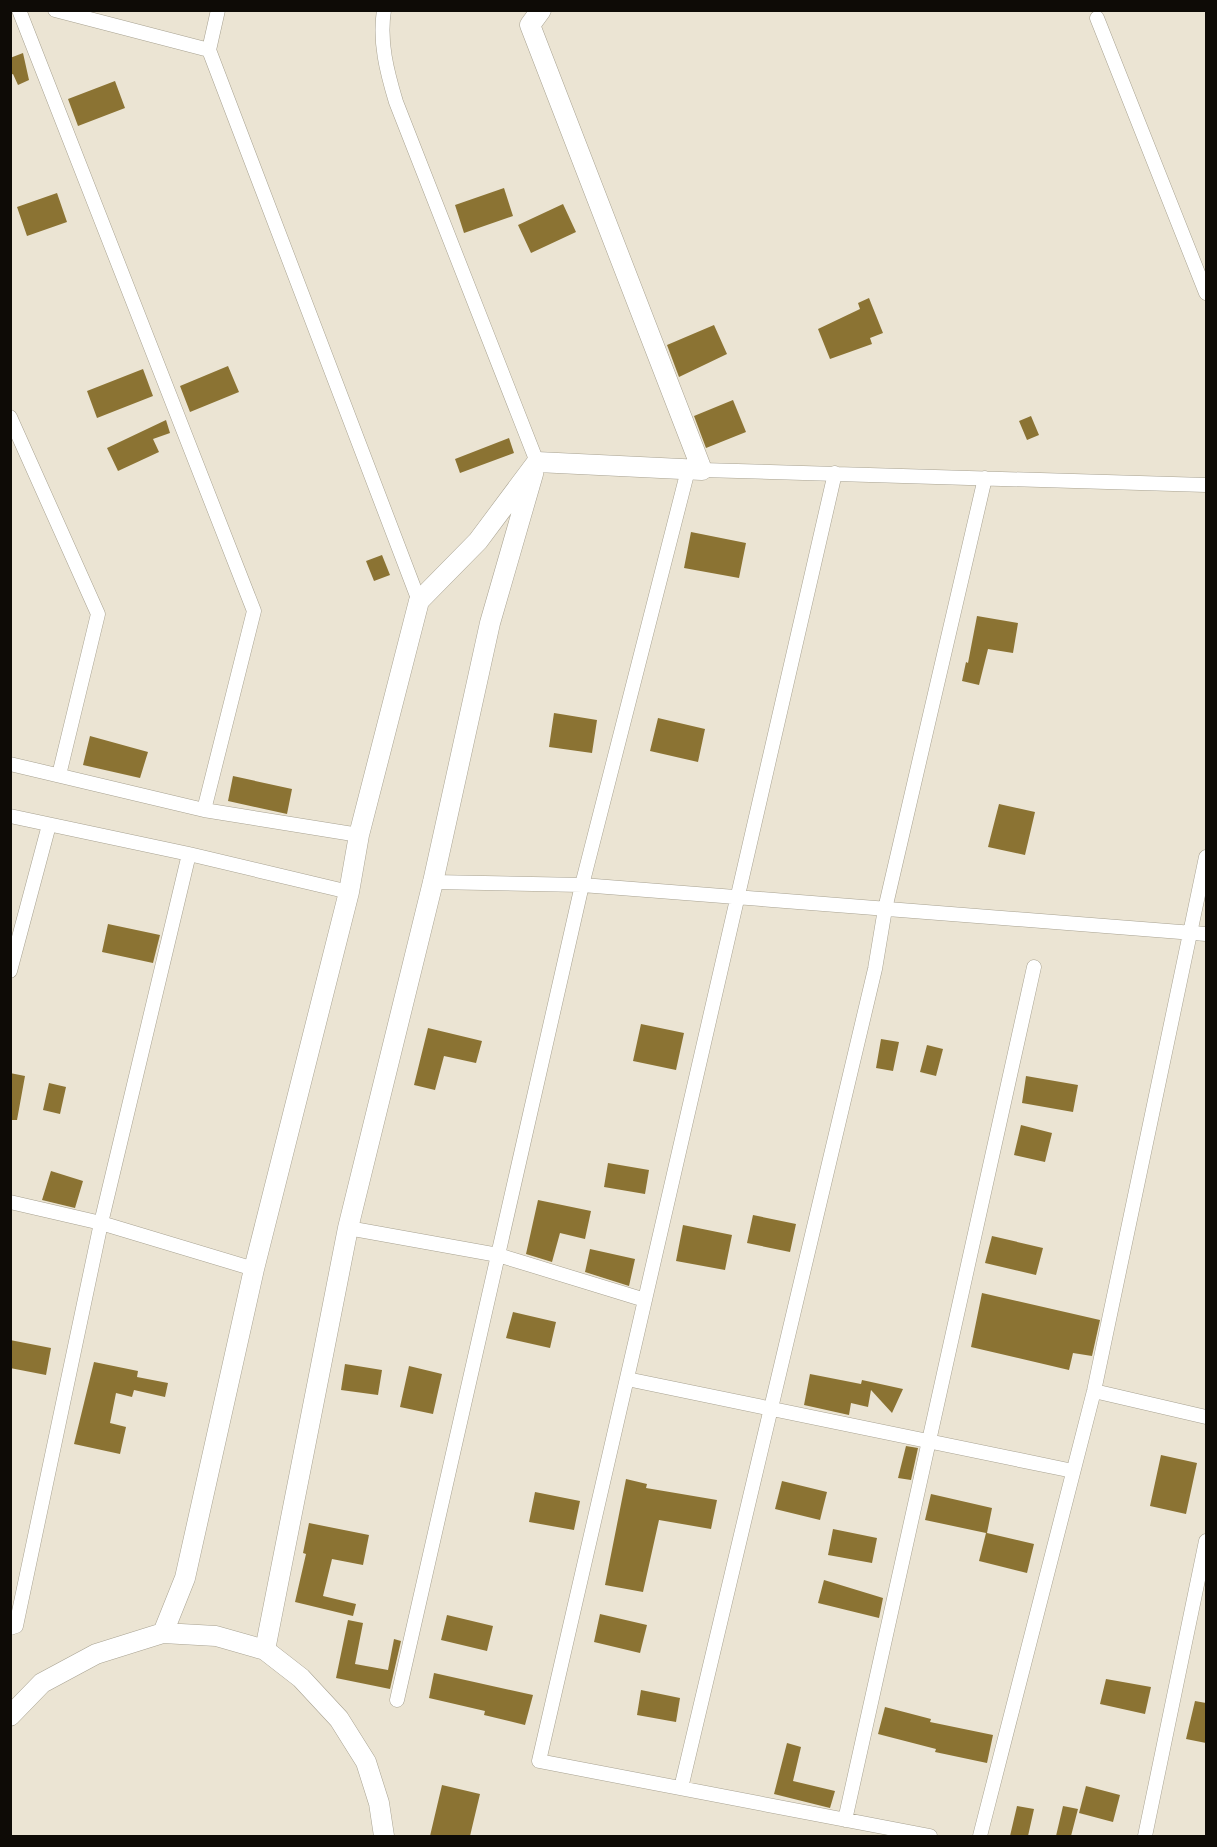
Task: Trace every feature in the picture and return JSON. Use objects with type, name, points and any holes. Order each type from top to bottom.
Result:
[{"type":"street","points":[[19,10],[254,611],[204,810]]},
{"type":"street","points":[[218,10],[209,50],[419,601]]},
{"type":"street","points":[[265,1650],[348,1228],[433,882],[490,622],[537,462],[396,102],[385,65],[381,27],[384,10]]},
{"type":"street","points":[[397,1700],[582,885],[695,470],[530,25],[541,10]]},
{"type":"street","points":[[59,11],[209,50]]},
{"type":"street","points":[[1097,18],[1206,293]]},
{"type":"street","points":[[10,417],[98,614],[59,775]]},
{"type":"street","points":[[537,462],[695,470],[1206,485]]},
{"type":"street","points":[[163,1633],[185,1578],[254,1269],[349,892],[358,836],[419,601],[478,541],[537,462]]},
{"type":"street","points":[[835,473],[539,1761],[930,1836]]},
{"type":"street","points":[[681,1788],[875,969],[885,909],[985,478]]},
{"type":"street","points":[[10,764],[204,810],[358,836]]},
{"type":"street","points":[[10,816],[189,854],[349,892]]},
{"type":"street","points":[[10,971],[49,825]]},
{"type":"street","points":[[10,1628],[16,1626],[101,1223],[189,854]]},
{"type":"street","points":[[980,1836],[1094,1391],[1206,857]]},
{"type":"street","points":[[433,882],[582,885],[1206,934]]},
{"type":"street","points":[[845,1820],[1034,967]]},
{"type":"street","points":[[10,1202],[101,1223],[254,1269]]},
{"type":"street","points":[[348,1228],[498,1255],[645,1300]]},
{"type":"street","points":[[627,1379],[1073,1471]]},
{"type":"street","points":[[1094,1391],[1206,1417]]},
{"type":"street","points":[[1145,1836],[1206,1540]]},
{"type":"street","points":[[10,1716],[42,1683],[60,1673],[96,1654],[163,1633],[216,1636],[265,1650],[302,1678],[339,1719],[366,1762],[379,1803],[384,1836]]},
{"type":"building","points":[[23,53],[29,80],[18,85],[13,74],[10,75],[10,58]]},
{"type":"building","points":[[115,81],[125,108],[78,126],[68,99]]},
{"type":"building","points":[[504,188],[513,216],[464,233],[455,205]]},
{"type":"building","points":[[57,193],[67,222],[27,236],[17,207]]},
{"type":"building","points":[[563,204],[576,232],[531,253],[518,225]]},
{"type":"building","points":[[869,298],[883,333],[870,338],[872,344],[830,359],[818,329],[860,309],[858,303]]},
{"type":"building","points":[[714,325],[727,354],[679,377],[667,345]]},
{"type":"building","points":[[228,366],[239,392],[190,412],[180,386]]},
{"type":"building","points":[[143,369],[153,396],[97,418],[87,391]]},
{"type":"building","points":[[733,400],[746,432],[706,448],[694,416]]},
{"type":"building","points":[[1031,416],[1039,435],[1027,440],[1019,421]]},
{"type":"building","points":[[166,420],[170,433],[153,439],[159,452],[118,471],[107,448]]},
{"type":"building","points":[[509,438],[514,453],[460,473],[455,459]]},
{"type":"building","points":[[691,532],[746,543],[739,578],[684,568]]},
{"type":"building","points":[[382,555],[390,575],[374,581],[366,561]]},
{"type":"building","points":[[977,616],[1018,623],[1013,653],[988,649],[979,685],[962,681]]},
{"type":"building","points":[[554,713],[597,720],[592,753],[549,747]]},
{"type":"building","points":[[658,718],[705,729],[698,762],[650,751]]},
{"type":"building","points":[[90,736],[148,752],[140,778],[83,765]]},
{"type":"building","points":[[233,776],[292,789],[287,814],[228,801]]},
{"type":"building","points":[[999,804],[1035,812],[1025,855],[988,847]]},
{"type":"building","points":[[108,924],[160,935],[153,963],[102,952]]},
{"type":"building","points":[[641,1024],[684,1033],[676,1070],[633,1061]]},
{"type":"building","points":[[428,1028],[482,1041],[476,1063],[444,1056],[435,1090],[414,1085]]},
{"type":"building","points":[[881,1039],[899,1042],[893,1071],[876,1068]]},
{"type":"building","points":[[927,1045],[943,1049],[936,1076],[920,1072]]},
{"type":"building","points":[[10,1073],[25,1076],[17,1120],[10,1120]]},
{"type":"building","points":[[1026,1076],[1078,1085],[1073,1112],[1022,1103]]},
{"type":"building","points":[[49,1083],[66,1087],[60,1114],[43,1110]]},
{"type":"building","points":[[1021,1125],[1052,1133],[1045,1162],[1014,1155]]},
{"type":"building","points":[[608,1163],[649,1170],[645,1194],[604,1187]]},
{"type":"building","points":[[51,1171],[83,1181],[75,1208],[42,1200]]},
{"type":"building","points":[[538,1200],[591,1211],[585,1239],[560,1233],[552,1262],[526,1254]]},
{"type":"building","points":[[753,1215],[796,1224],[790,1252],[747,1243]]},
{"type":"building","points":[[683,1225],[732,1235],[725,1270],[676,1261]]},
{"type":"building","points":[[992,1236],[1043,1248],[1036,1275],[985,1263]]},
{"type":"building","points":[[590,1249],[635,1259],[629,1286],[585,1272]]},
{"type":"building","points":[[982,1293],[1100,1320],[1092,1356],[1073,1353],[1069,1370],[971,1347]]},
{"type":"building","points":[[513,1312],[556,1322],[550,1348],[506,1338]]},
{"type":"building","points":[[10,1340],[51,1348],[46,1375],[10,1368]]},
{"type":"building","points":[[94,1362],[138,1371],[137,1377],[168,1383],[165,1397],[134,1390],[132,1397],[116,1393],[110,1423],[126,1427],[120,1454],[74,1444]]},
{"type":"building","points":[[345,1364],[382,1370],[378,1395],[341,1390]]},
{"type":"building","points":[[409,1366],[442,1374],[433,1414],[400,1407]]},
{"type":"building","points":[[810,1374],[861,1384],[862,1380],[903,1389],[892,1413],[871,1390],[868,1407],[851,1403],[849,1415],[804,1405]]},
{"type":"building","points":[[906,1446],[918,1448],[911,1480],[898,1478]]},
{"type":"building","points":[[1161,1455],[1197,1463],[1186,1514],[1150,1506]]},
{"type":"building","points":[[626,1479],[647,1484],[646,1488],[717,1500],[711,1529],[659,1520],[643,1592],[605,1585]]},
{"type":"building","points":[[782,1481],[827,1492],[820,1520],[775,1509]]},
{"type":"building","points":[[535,1492],[580,1501],[574,1530],[529,1522]]},
{"type":"building","points":[[931,1494],[992,1508],[987,1533],[1034,1544],[1027,1573],[979,1561],[986,1533],[925,1520]]},
{"type":"building","points":[[309,1523],[369,1535],[363,1565],[332,1559],[323,1596],[356,1604],[353,1616],[295,1602],[306,1554],[303,1553]]},
{"type":"building","points":[[833,1529],[877,1538],[872,1563],[828,1555]]},
{"type":"building","points":[[824,1580],[883,1598],[879,1618],[818,1603]]},
{"type":"building","points":[[600,1614],[647,1625],[640,1653],[594,1642]]},
{"type":"building","points":[[447,1615],[493,1626],[487,1651],[441,1640]]},
{"type":"building","points":[[348,1620],[363,1623],[355,1664],[388,1670],[394,1639],[401,1641],[390,1689],[336,1678]]},
{"type":"building","points":[[434,1673],[533,1695],[525,1725],[484,1715],[485,1711],[429,1698]]},
{"type":"building","points":[[1106,1679],[1151,1687],[1145,1714],[1100,1704]]},
{"type":"building","points":[[641,1690],[680,1698],[676,1722],[637,1715]]},
{"type":"building","points":[[1195,1701],[1206,1703],[1206,1743],[1186,1739]]},
{"type":"building","points":[[885,1707],[931,1719],[930,1722],[993,1735],[987,1763],[935,1752],[936,1749],[878,1734]]},
{"type":"building","points":[[787,1743],[801,1747],[793,1781],[835,1791],[830,1808],[774,1794]]},
{"type":"building","points":[[442,1785],[480,1794],[470,1836],[430,1836]]},
{"type":"building","points":[[1086,1786],[1120,1795],[1113,1822],[1079,1813]]},
{"type":"building","points":[[1017,1806],[1034,1809],[1028,1836],[1010,1836]]},
{"type":"building","points":[[1063,1806],[1078,1809],[1071,1836],[1056,1836]]}]
